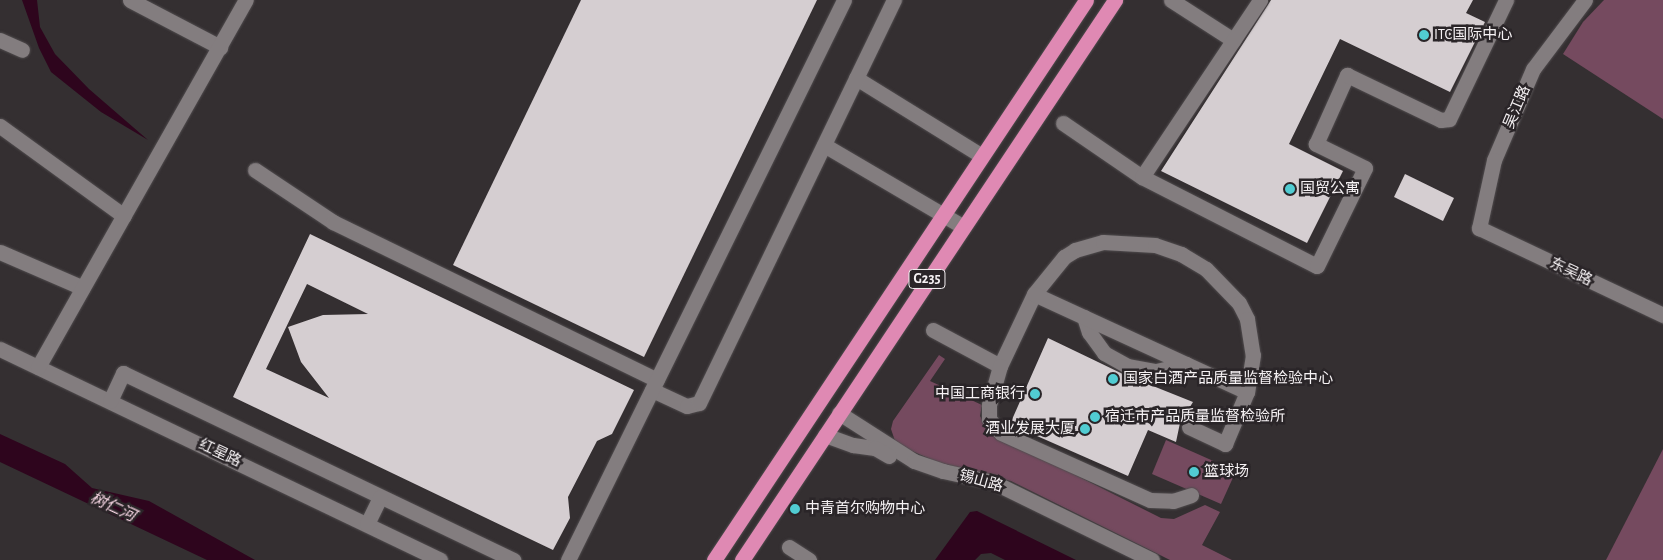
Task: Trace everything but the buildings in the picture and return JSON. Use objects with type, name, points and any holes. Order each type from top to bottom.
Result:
[{"type":"highway","name":"G235","points":[[714,560],[942,214],[1086,0]]},
{"type":"highway","name":"G235","points":[[742,560],[962,226],[1115,0]]},
{"type":"street","points":[[130,0],[220,47]]},
{"type":"street","points":[[38,367],[246,0]]},
{"type":"street","points":[[568,560],[844,0]]},
{"type":"street","points":[[255,170],[333,222],[654,385],[687,406],[699,403],[894,0]]},
{"type":"street","points":[[1171,0],[1233,40]]},
{"type":"street","points":[[1142,177],[1260,0]]},
{"type":"street","points":[[1063,124],[1142,177],[1314,267],[1318,266],[1365,168],[1316,144],[1347,75],[1441,120],[1449,119],[1506,0]]},
{"type":"street","name":"吴江路","points":[[1479,228],[1494,160],[1533,69],[1585,0]]},
{"type":"street","points":[[0,40],[22,50]]},
{"type":"street","points":[[856,78],[982,156]]},
{"type":"street","points":[[0,126],[124,216]]},
{"type":"street","points":[[824,145],[962,226]]},
{"type":"street","name":"东吴路","points":[[1479,228],[1663,315]]},
{"type":"street","points":[[1190,427],[1226,444],[1247,392],[1253,355],[1246,319],[1239,302],[1206,269],[1181,254],[1155,245],[1103,242],[1075,250],[1058,262],[1034,294],[1000,366],[989,405],[989,419],[1001,433],[1150,500],[1173,501],[1191,495]]},
{"type":"street","points":[[0,252],[83,288]]},
{"type":"street","points":[[1034,294],[1247,392]]},
{"type":"street","points":[[1084,317],[1089,332],[1104,353],[1127,366],[1156,371],[1186,364]]},
{"type":"street","points":[[932,330],[1000,366]]},
{"type":"street","name":"红星路","points":[[0,349],[440,560]]},
{"type":"street","points":[[110,401],[123,373],[513,560]]},
{"type":"street","name":"锡山路","points":[[839,413],[914,461],[943,472],[994,482],[1152,560]]},
{"type":"street","name":"锡山路","points":[[825,435],[853,446],[875,448],[935,478],[990,489],[1132,560]]},
{"type":"street","points":[[367,524],[380,496]]},
{"type":"street","points":[[789,546],[809,560]]},
{"type":"shaded area","points":[[1604,0],[1663,0],[1663,119],[1563,54],[1583,22]]},
{"type":"shaded area","points":[[939,355],[945,359],[930,381],[982,405],[980,416],[988,431],[1161,518],[1174,519],[1205,505],[1220,512],[1202,545],[1232,560],[1170,560],[1011,481],[937,462],[896,444],[891,429],[893,421]]},
{"type":"shaded area","name":"篮球场","points":[[1166,440],[1236,471],[1221,504],[1152,474]]},
{"type":"shaded area","points":[[1663,449],[1663,560],[1606,560]]},
{"type":"water","points":[[22,0],[37,0],[40,27],[55,54],[89,89],[148,140],[101,112],[51,72],[39,48]]},
{"type":"water","name":"树仁河","points":[[0,434],[65,464],[92,488],[149,501],[255,560],[207,560],[0,462]]},
{"type":"water","points":[[977,511],[1076,560],[1005,560],[991,553],[981,554],[975,560],[935,560],[970,512]]},
{"type":"place","name":"ITC国际中心","points":[[1424,35]]},
{"type":"place","name":"国贸公寓","points":[[1290,189]]},
{"type":"place","name":"国家白酒产品质量监督检验中心","points":[[1113,379]]},
{"type":"place","name":"中国工商银行","points":[[1035,394]]},
{"type":"place","name":"宿迁市产品质量监督检验所","points":[[1095,417]]},
{"type":"place","name":"酒业发展大厦","points":[[1085,429]]},
{"type":"place","name":"篮球场","points":[[1194,472]]},
{"type":"place","name":"中青首尔购物中心","points":[[795,509]]}]
